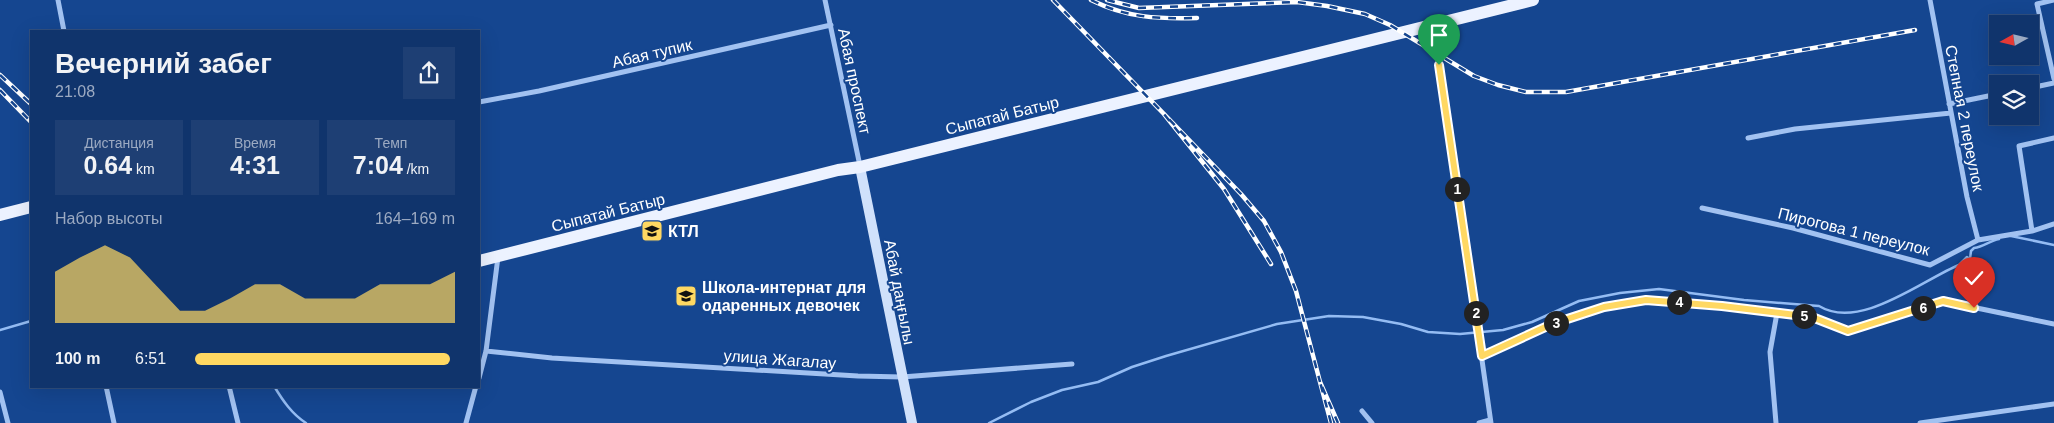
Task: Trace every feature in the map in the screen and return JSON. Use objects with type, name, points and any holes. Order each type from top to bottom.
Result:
[{"type":"main road","name":"Сыпатай Батыр","points":[[480,261],[838,170],[860,167],[1532,0]]},
{"type":"main road","name":"Абай даңғылы","points":[[860,167],[912,423]]},
{"type":"main road","points":[[0,215],[30,208]]},
{"type":"street","points":[[58,0],[64,30]]},
{"type":"street","name":"Абая проспект","points":[[825,0],[860,167]]},
{"type":"street","name":"Степная 2 переулок","points":[[1930,0],[1949,104],[1978,240]]},
{"type":"street","points":[[2054,0],[2037,4],[2054,79]]},
{"type":"street","points":[[1434,24],[1490,422],[1479,423]]},
{"type":"street","name":"Абая тупик","points":[[480,102],[549,89],[830,25]]},
{"type":"street","points":[[2039,86],[2054,83]]},
{"type":"street","points":[[1949,104],[1989,96]]},
{"type":"street","points":[[1748,138],[1795,129],[1951,113]]},
{"type":"street","points":[[2032,231],[2019,146],[2054,138]]},
{"type":"street","name":"Пирогова 1 переулок","points":[[1702,208],[1793,228],[1930,265],[1978,240],[2032,231],[2054,224]]},
{"type":"street","points":[[480,374],[486,351],[498,256]]},
{"type":"street","points":[[1482,356],[1552,324],[1604,307],[1646,300],[1722,306],[1812,317],[1848,331],[1943,301],[2054,324]]},
{"type":"street","points":[[1776,423],[1770,352],[1777,313]]},
{"type":"street","name":"улица Жагалау","points":[[486,351],[552,358],[902,378],[1072,364]]},
{"type":"street","points":[[106,388],[114,423]]},
{"type":"street","points":[[229,388],[238,423]]},
{"type":"street","points":[[466,423],[475,388]]},
{"type":"street","points":[[0,392],[8,423]]},
{"type":"street","points":[[1920,423],[2054,404]]},
{"type":"street","points":[[1362,411],[1372,423]]},
{"type":"waterway","points":[[2011,236],[2054,245]]},
{"type":"waterway","points":[[989,423],[1031,402],[1062,390],[1098,382],[1132,367],[1277,324],[1329,316],[1363,317],[1401,324],[1428,332],[1460,334],[1503,330],[1532,322],[1579,301],[1620,293],[1659,289],[1744,300],[1819,306],[1835,312],[1853,312],[1872,308],[1909,291],[1959,265],[1967,257],[1970,259],[1971,251],[1974,248],[1999,239]]},
{"type":"waterway","points":[[0,330],[30,321]]},
{"type":"waterway","points":[[275,388],[288,407],[306,423]]},
{"type":"railway","points":[[1053,0],[1164,114]]},
{"type":"railway","points":[[1091,0],[1117,11],[1130,14],[1169,18],[1197,18]]},
{"type":"railway","points":[[1107,0],[1139,8],[1297,2],[1365,14],[1390,25],[1474,76],[1498,85],[1526,92],[1566,92],[1915,30]]},
{"type":"railway","points":[[0,75],[30,103]]},
{"type":"railway","points":[[0,90],[30,121]]},
{"type":"railway","points":[[1271,264],[1224,189],[1164,114],[1241,194],[1264,221],[1281,252],[1296,291],[1320,382]]},
{"type":"railway","points":[[1331,423],[1320,382],[1338,423]]},
{"type":"place","name":"КТЛ","points":[[652,231]]},
{"type":"place","name":"Школа-интернат для одаренных девочек","points":[[686,296]]},
{"type":"route","points":[[1439,65],[1482,356],[1552,324],[1604,307],[1646,300],[1722,306],[1812,317],[1848,331],[1891,319],[1943,301],[1974,308]]}]
